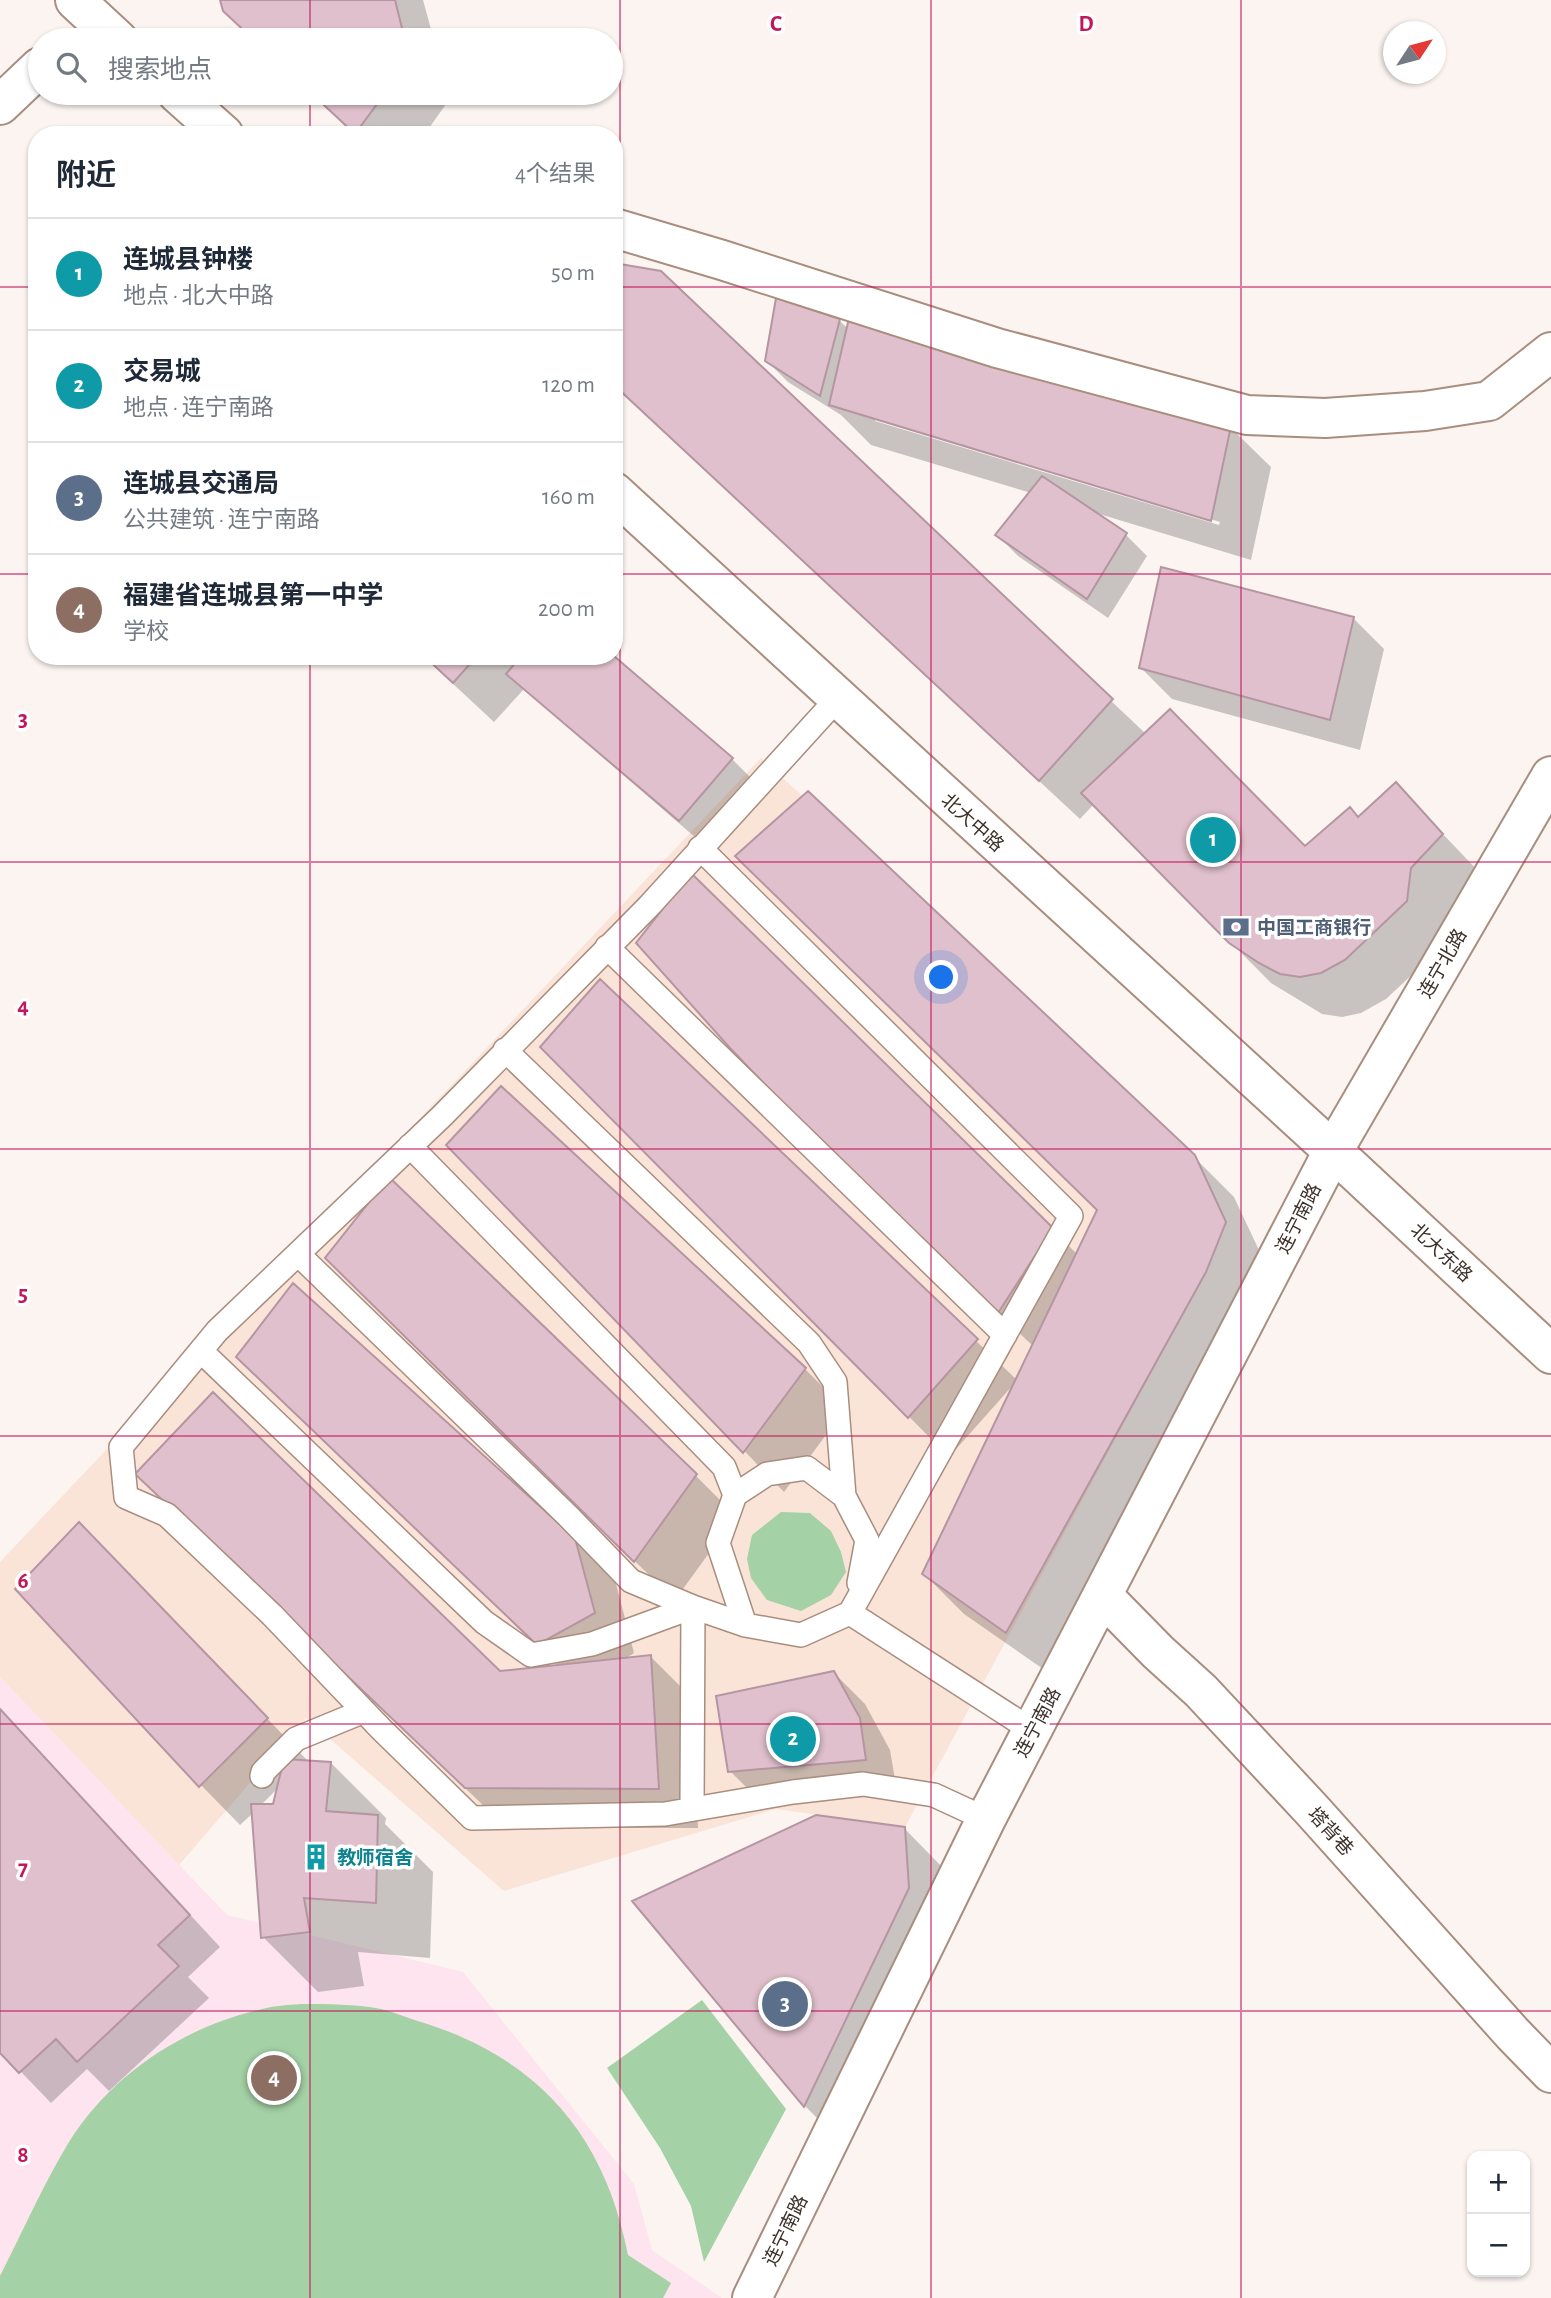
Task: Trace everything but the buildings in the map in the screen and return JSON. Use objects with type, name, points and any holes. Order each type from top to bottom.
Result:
[{"type":"street","points":[[0,104],[28,78]]},
{"type":"street","points":[[190,105],[214,126]]},
{"type":"street","points":[[623,231],[997,348],[1247,415],[1325,418],[1425,411],[1489,401],[1551,352]]},
{"type":"street","name":"北大中路","points":[[623,500],[1333,1151]]},
{"type":"street","name":"连宁北路","points":[[1333,1151],[1551,776]]},
{"type":"street","name":"北大东路","points":[[1333,1151],[1551,1354]]},
{"type":"street","name":"连宁南路","points":[[752,2298],[986,1819],[1333,1151]]},
{"type":"street","name":"塔背巷","points":[[1103,1596],[1158,1652],[1201,1690],[1551,2073]]},
{"type":"lane","points":[[838,698],[649,906],[410,1146],[217,1331],[121,1447],[126,1497],[167,1515],[272,1615],[472,1818],[665,1814],[793,1792],[863,1784],[934,1795],[986,1819]]},
{"type":"lane","points":[[298,1254],[568,1516],[631,1581],[745,1625],[801,1635],[850,1613],[1071,1216],[700,848]]},
{"type":"lane","points":[[607,947],[1005,1335]]},
{"type":"lane","points":[[505,1050],[809,1343],[835,1382],[844,1496],[867,1540],[860,1580],[850,1613]]},
{"type":"lane","points":[[410,1146],[724,1467],[735,1495]]},
{"type":"lane","points":[[201,1351],[484,1622],[531,1656],[592,1644],[693,1607]]},
{"type":"lane","points":[[745,1625],[718,1543],[735,1495],[767,1474],[807,1468],[844,1496]]},
{"type":"lane","points":[[692,1809],[693,1607]]},
{"type":"lane","points":[[850,1613],[1032,1731]]},
{"type":"lane","points":[[262,1776],[262,1772],[296,1739],[364,1711]]},
{"type":"shaded area","points":[[761,758],[1187,1148],[1226,1222],[1206,1272],[905,1827],[776,1809],[504,1891],[306,1718],[179,1865],[0,1677],[0,1562]]},
{"type":"shaded area","points":[[0,1677],[227,1915],[463,1972],[634,2184],[652,2250],[722,2298],[0,2298]]},
{"type":"green space","points":[[781,1512],[810,1513],[831,1531],[841,1552],[846,1572],[831,1595],[801,1611],[767,1600],[751,1578],[747,1559],[752,1535]]},
{"type":"green space","points":[[702,2000],[786,2109],[704,2262],[691,2206],[660,2148],[607,2068]]},
{"type":"green space","points":[[301,2004],[361,2006],[396,2013],[463,2037],[532,2080],[560,2107],[583,2138],[602,2173],[617,2212],[628,2255],[671,2283],[663,2298],[0,2298],[0,2276],[51,2174],[69,2142],[106,2096],[151,2058],[202,2029],[263,2009]]},
{"type":"place","name":"连城县钟楼","points":[[1213,840]]},
{"type":"place","name":"中国工商银行","points":[[1236,927]]},
{"type":"place","name":"交易城","points":[[793,1739]]},
{"type":"place","name":"教师宿舍","points":[[316,1857]]},
{"type":"place","name":"连城县交通局","points":[[785,2004]]},
{"type":"place","name":"福建省连城县第一中学","points":[[274,2078]]}]
